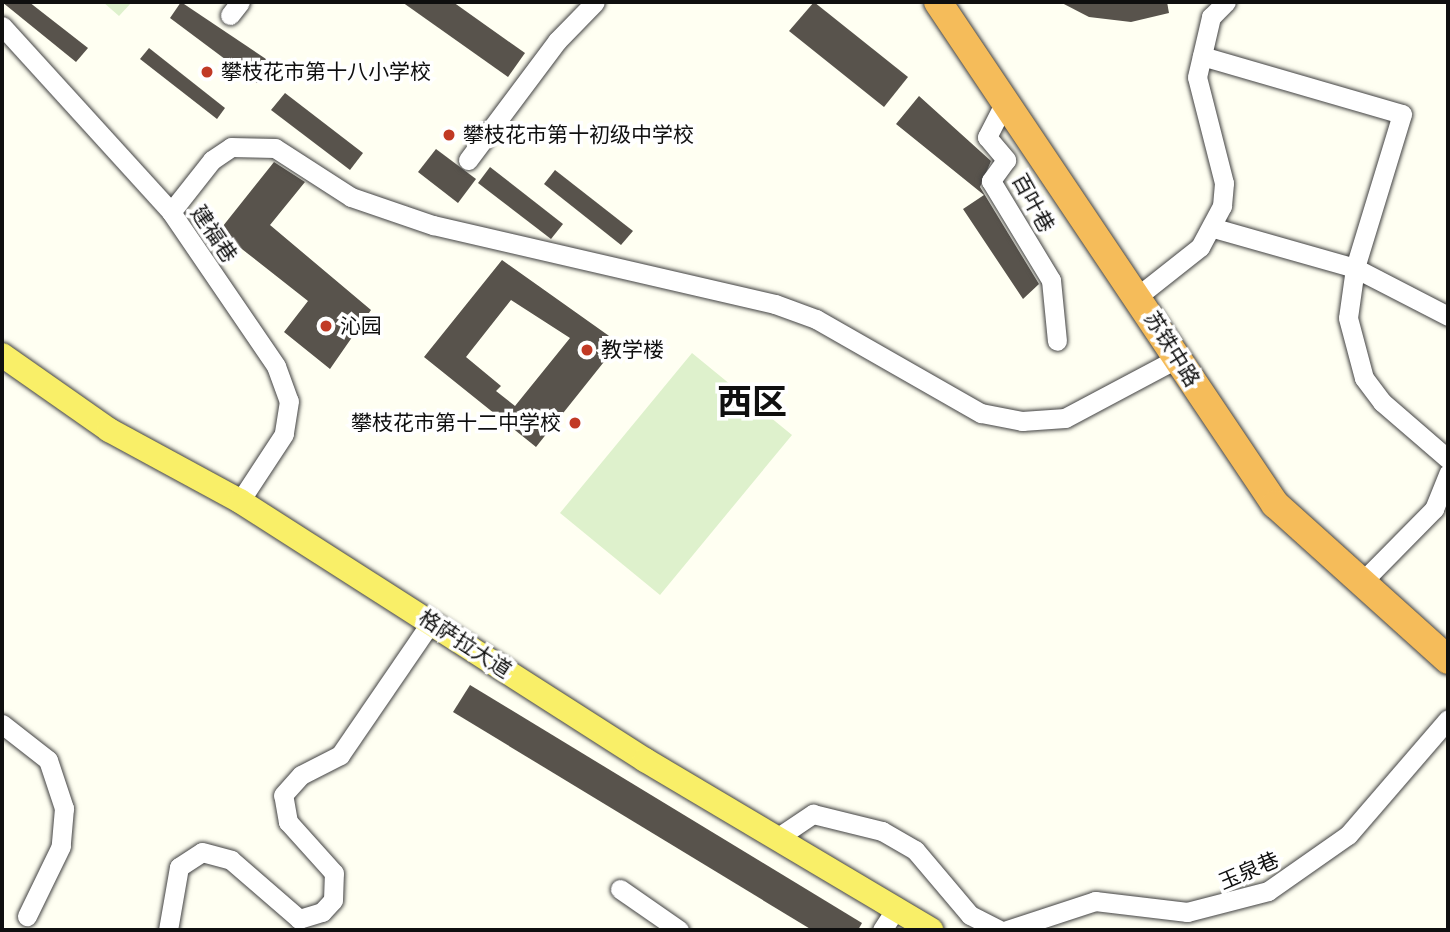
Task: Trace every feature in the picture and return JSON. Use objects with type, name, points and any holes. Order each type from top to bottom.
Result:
[{"type":"highway","name":"苏铁中路","points":[[938,2],[1007,98],[1138,296],[1176,359],[1275,504],[1448,660]]},
{"type":"main road","name":"格萨拉大道","points":[[2,355],[109,430],[240,501],[645,760],[780,836],[931,930]]},
{"type":"street","points":[[468,160],[557,41],[595,2]]},
{"type":"street","points":[[1138,296],[1180,266],[1214,228],[1224,183],[1200,102],[1202,56],[1211,17],[1226,2]]},
{"type":"street","name":"建福巷","points":[[2,26],[171,212],[276,366],[289,401],[284,434],[240,501]]},
{"type":"street","points":[[1202,56],[1402,114],[1355,268],[1348,318],[1364,379],[1382,402],[1448,459]]},
{"type":"street","name":"百叶巷","points":[[1007,98],[987,137],[1006,160],[991,181],[1051,280],[1057,341]]},
{"type":"street","points":[[171,212],[212,160],[231,147],[275,148],[351,197],[519,249],[775,304],[816,320],[981,413],[1022,421],[1065,418],[1176,359]]},
{"type":"street","points":[[1214,228],[1355,268],[1448,316]]},
{"type":"street","points":[[1362,582],[1434,509],[1448,474]]},
{"type":"street","points":[[167,930],[179,867],[202,852],[231,860],[299,919],[328,906],[337,887],[334,873],[288,822],[283,795],[301,775],[340,755],[431,622]]},
{"type":"street","name":"玉泉巷","points":[[1007,930],[1095,901],[1187,912],[1268,891],[1348,835],[1448,719]]},
{"type":"street","points":[[2,724],[48,760],[64,808],[57,857],[27,916]]},
{"type":"street","points":[[780,836],[813,814],[882,831],[915,850],[970,915],[999,930]]},
{"type":"street","points":[[620,889],[679,930]]},
{"type":"street","points":[[882,930],[897,907]]},
{"type":"green space","points":[[103,2],[132,2],[119,16]]},
{"type":"green space","points":[[692,353],[792,435],[660,595],[560,513]]},
{"type":"building","points":[[2,2],[29,2],[88,48],[76,62]]},
{"type":"building","points":[[181,2],[272,63],[257,83],[170,18]]},
{"type":"building","points":[[402,2],[453,2],[525,53],[508,77]]},
{"type":"building","points":[[814,2],[908,77],[884,107],[789,31]]},
{"type":"building","points":[[1060,2],[1167,2],[1169,13],[1131,22],[1089,17]]},
{"type":"building","points":[[149,48],[225,108],[217,119],[140,59]]},
{"type":"building","points":[[285,93],[363,153],[350,170],[271,110]]},
{"type":"building","points":[[919,96],[991,161],[980,187],[1039,284],[1023,299],[963,209],[984,195],[896,124]]},
{"type":"building","points":[[436,149],[476,179],[458,203],[418,172]]},
{"type":"building","points":[[274,162],[305,182],[270,225],[371,310],[330,369],[284,332],[308,301],[219,231]]},
{"type":"building","points":[[490,167],[563,224],[551,239],[478,183]]},
{"type":"building","points":[[555,170],[633,231],[621,245],[544,184]]},
{"type":"building","name":"教学楼","points":[[502,260],[619,343],[536,447],[424,357]],"holes":[[[511,300],[570,338],[515,406],[496,391],[501,386],[466,357]]]},
{"type":"building","points":[[470,685],[862,923],[858,930],[812,930],[453,712]]},
{"type":"place","name":"攀枝花市第十八小学校","points":[[207,72]]},
{"type":"place","name":"攀枝花市第十初级中学校","points":[[449,135]]},
{"type":"place","name":"沁园","points":[[326,326]]},
{"type":"place","name":"教学楼","points":[[587,350]]},
{"type":"place","name":"攀枝花市第十二中学校","points":[[575,423]]},
{"type":"district","name":"西区","points":[[752,403]]}]
